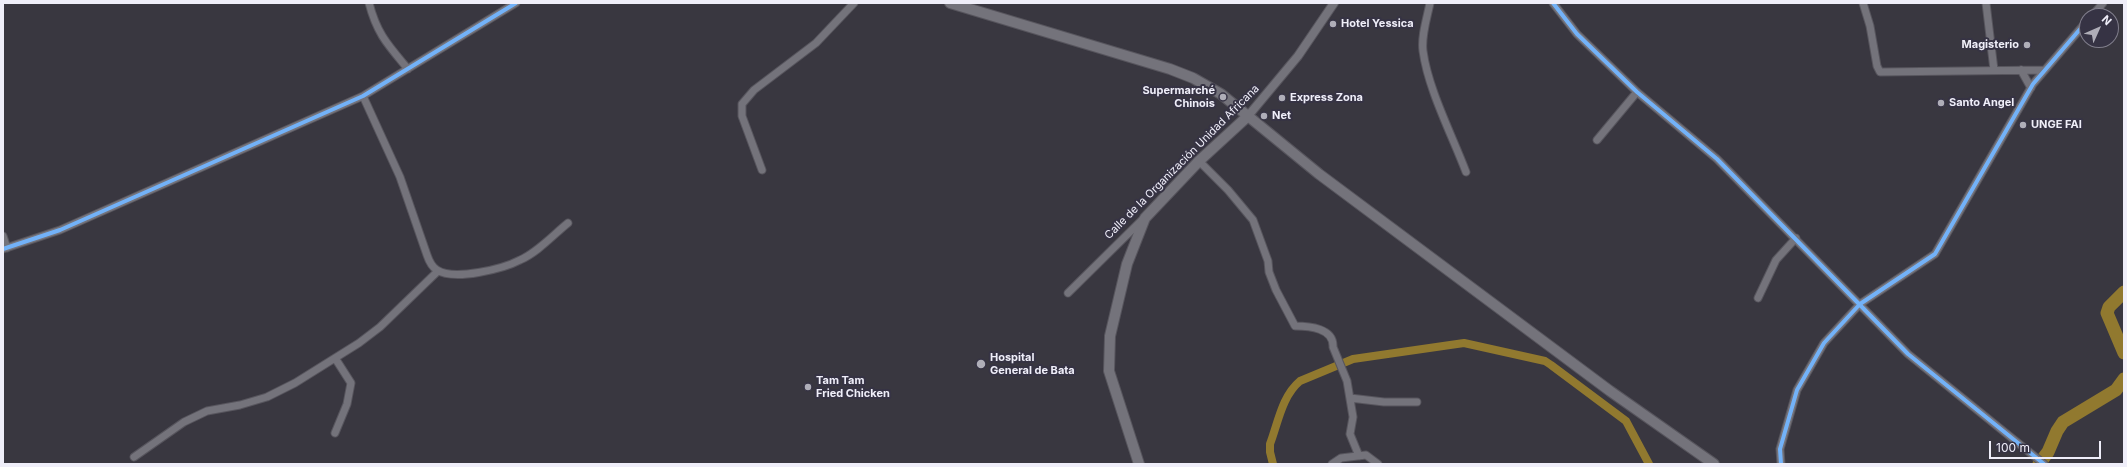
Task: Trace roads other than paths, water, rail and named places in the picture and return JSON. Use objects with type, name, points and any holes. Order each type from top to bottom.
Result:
[{"type":"main road","points":[[950,3],[1176,70],[1221,94],[1319,174],[1545,344],[1714,464]]},
{"type":"main road","name":"Calle de la Organización Unidad Africana","points":[[1145,218],[1199,161],[1248,116]]},
{"type":"main road","points":[[1139,464],[1113,386],[1108,356],[1115,310],[1126,264],[1145,218]]},
{"type":"street","points":[[368,3],[374,24],[408,69]]},
{"type":"street","points":[[3,236],[5,248],[60,230],[363,96],[516,3]]},
{"type":"street","points":[[762,170],[742,116],[742,104],[754,90],[816,42],[854,3]]},
{"type":"street","name":"Calle de la Organización Unidad Africana","points":[[1248,116],[1298,56],[1334,3]]},
{"type":"street","points":[[1430,3],[1423,52],[1433,88],[1466,172]]},
{"type":"street","points":[[1553,3],[1577,34],[1637,92],[1717,159],[1908,354],[2044,464]]},
{"type":"street","points":[[1863,3],[1870,26],[1877,66],[1880,72],[2044,70]]},
{"type":"street","points":[[1986,3],[1994,70]]},
{"type":"street","points":[[1781,464],[1780,449],[1797,390],[1824,343],[1860,304],[1934,254],[1942,244],[1994,148],[2031,88],[2044,70],[2079,30]]},
{"type":"street","points":[[2021,70],[2031,88]]},
{"type":"street","points":[[1597,140],[1637,92]]},
{"type":"street","points":[[363,96],[400,177],[426,255],[430,263],[438,271],[448,273],[490,272],[508,266],[522,260],[568,223]]},
{"type":"street","points":[[1199,161],[1228,190],[1253,220],[1266,254],[1269,272],[1276,290],[1295,326],[1310,326],[1328,334],[1334,342],[1336,354],[1341,368],[1345,373],[1353,417],[1350,434],[1359,456]]},
{"type":"street","name":"Calle de la Organización Unidad Africana","points":[[1068,293],[1145,218]]},
{"type":"street","points":[[1758,298],[1776,260],[1796,238]]},
{"type":"street","points":[[134,457],[184,422],[207,411],[240,405],[267,396],[295,383],[380,327],[438,271]]},
{"type":"street","points":[[335,358],[352,383],[347,404],[335,433]]},
{"type":"street","points":[[1350,398],[1384,402],[1417,402]]},
{"type":"street","points":[[1332,464],[1341,458],[1366,455],[1378,464]]},
{"type":"waterway","points":[[2124,292],[2109,307],[2107,313],[2124,353]]},
{"type":"waterway","points":[[1273,464],[1270,444],[1281,410],[1289,394],[1300,381],[1353,359],[1464,343],[1545,361],[1626,421],[1649,464]]},
{"type":"waterway","points":[[2039,464],[2048,452],[2057,431],[2063,422],[2116,390],[2124,379]]},
{"type":"place","name":"Hotel Yessica","points":[[1333,24]]},
{"type":"place","name":"Magisterio","points":[[2027,45]]},
{"type":"place","name":"Supermarché Chinois","points":[[1223,97]]},
{"type":"place","name":"Express Zona","points":[[1282,98]]},
{"type":"place","name":"Santo Angel","points":[[1941,103]]},
{"type":"place","name":"Net","points":[[1264,116]]},
{"type":"place","name":"UNGE FAI","points":[[2023,125]]},
{"type":"place","name":"Hospital General de Bata","points":[[981,364]]},
{"type":"place","name":"Tam Tam Fried Chicken","points":[[808,387]]}]
